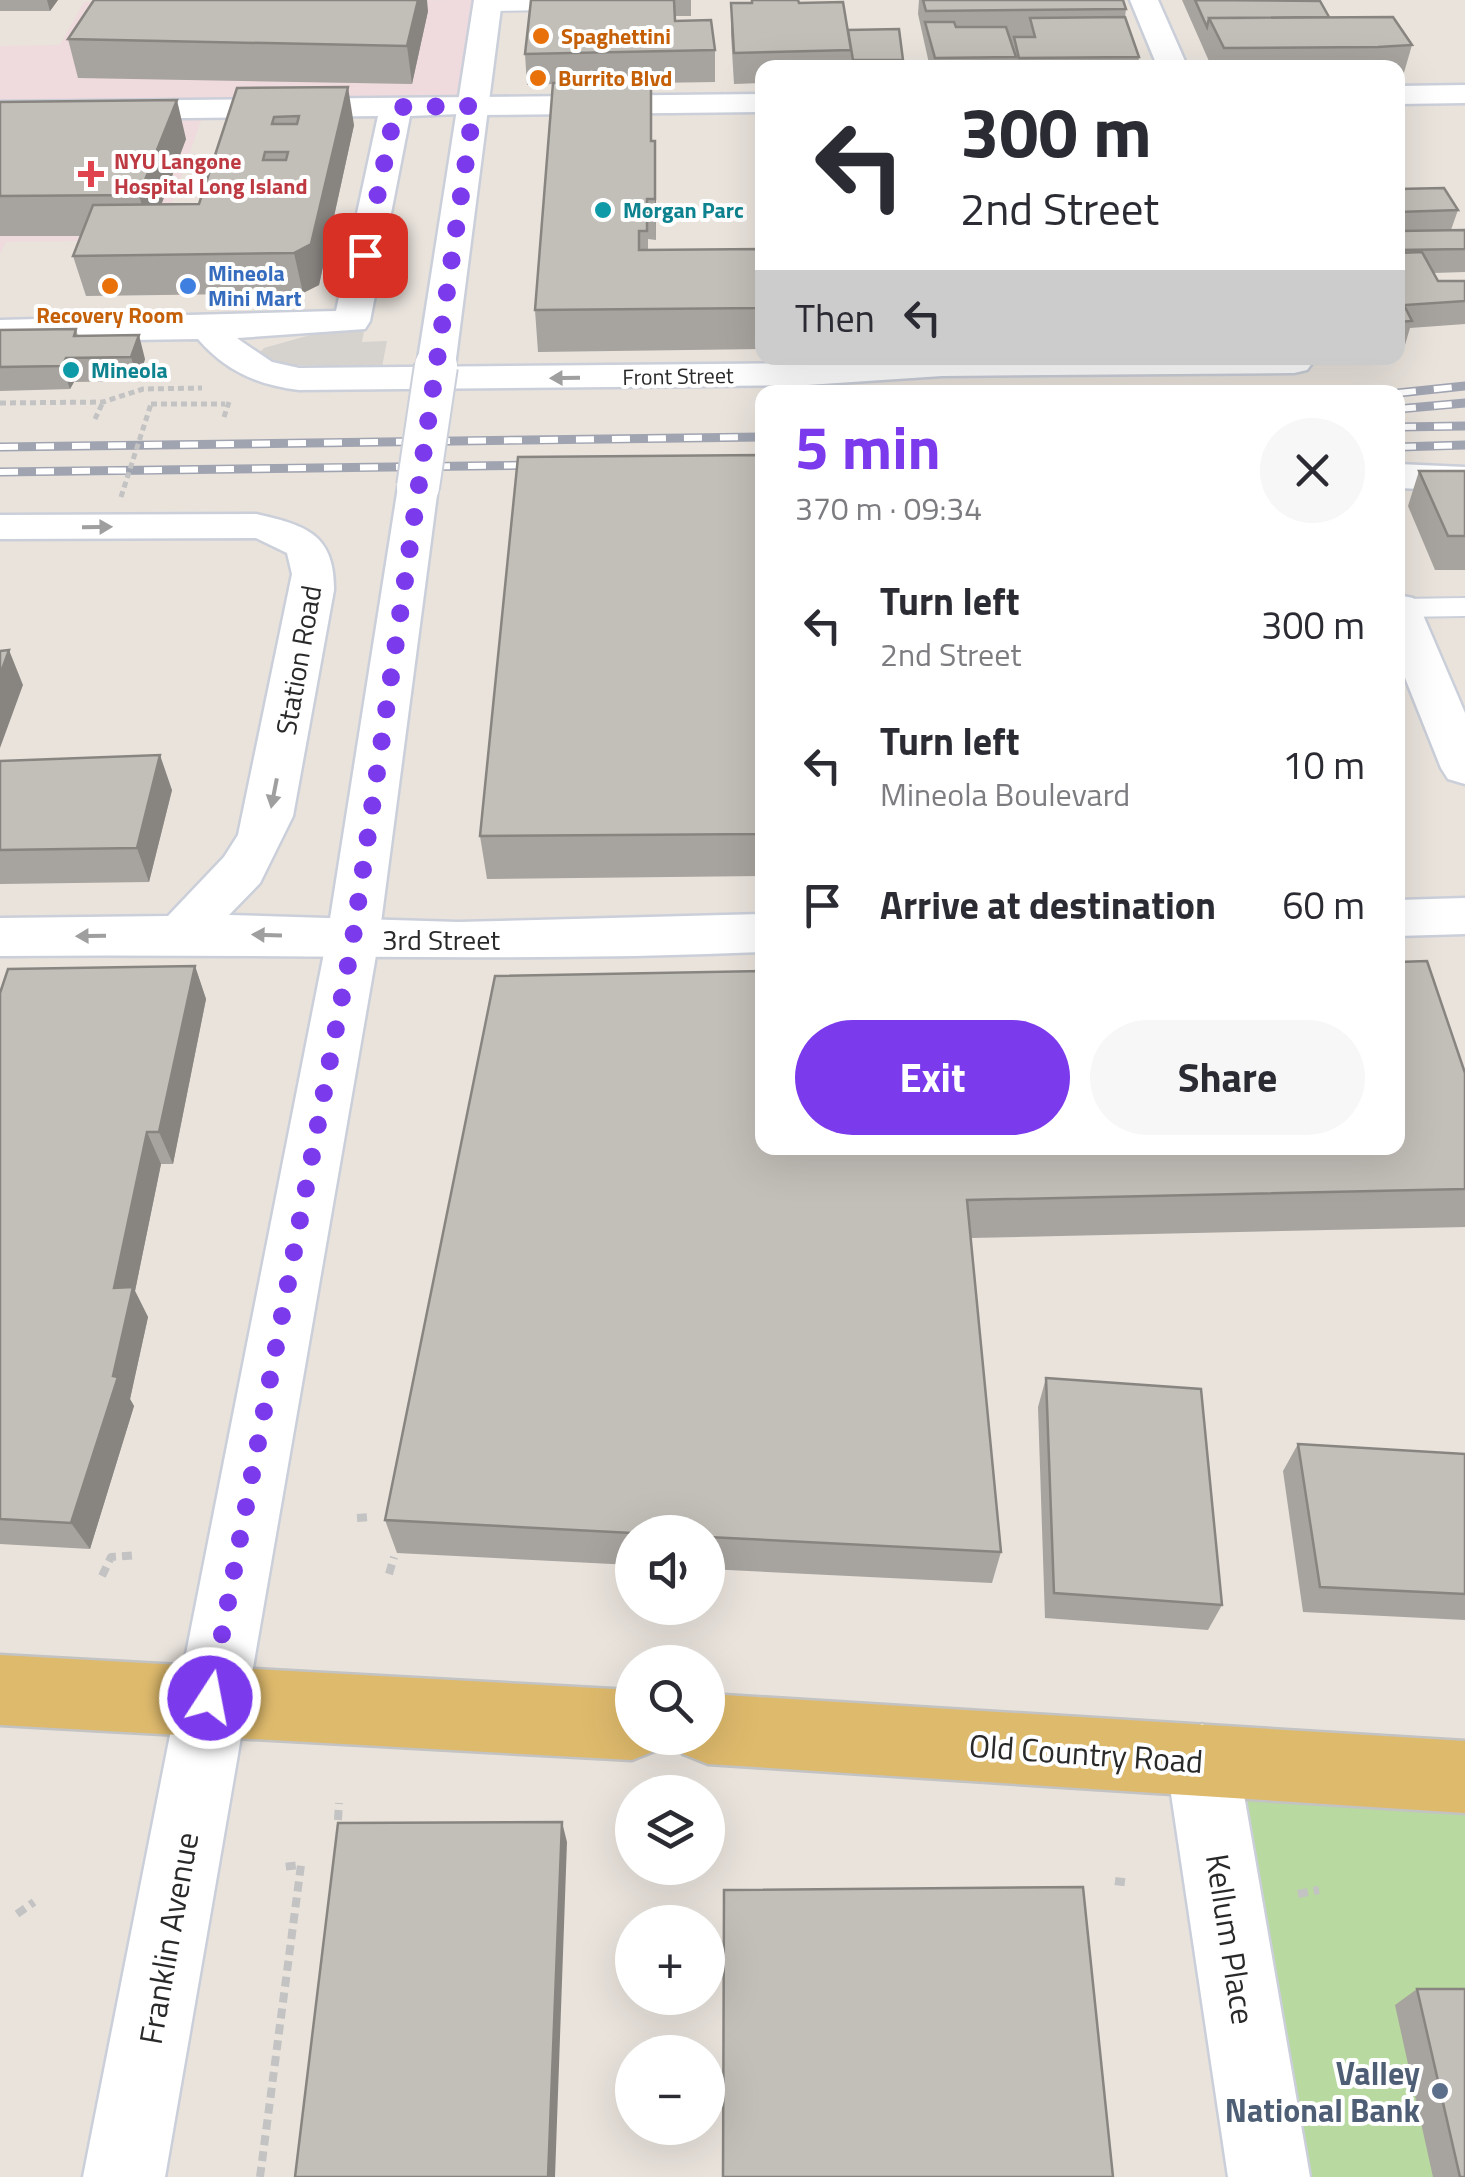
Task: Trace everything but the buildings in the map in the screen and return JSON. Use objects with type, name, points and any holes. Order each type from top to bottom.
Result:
[{"type":"main road","points":[[0,1690],[210,1698],[615,1724]]},
{"type":"main road","name":"Old Country Road","points":[[725,1730],[1465,1776]]},
{"type":"street","points":[[1144,0],[1170,60]]},
{"type":"street","name":"Franklin Avenue","points":[[124,2177],[353,938],[488,2]]},
{"type":"street","points":[[1405,95],[1465,94]]},
{"type":"street","points":[[0,110],[755,103]]},
{"type":"street","points":[[0,331],[352,321],[396,107]]},
{"type":"street","points":[[208,328],[237,376]]},
{"type":"street","name":"Front Street","points":[[237,376],[300,380],[807,374],[942,365]]},
{"type":"street","points":[[1405,476],[1465,479]]},
{"type":"street","name":"Station Road","points":[[0,527],[256,526],[296,538],[307,548],[314,573],[312,590],[270,816],[254,854],[182,934]]},
{"type":"street","points":[[1405,625],[1465,768]]},
{"type":"street","points":[[1405,918],[1465,916]]},
{"type":"street","name":"3rd Street","points":[[0,937],[182,934],[458,941],[755,933]]},
{"type":"street","name":"Kellum Place","points":[[1202,1760],[1269,2177]]},
{"type":"lane","points":[[488,2],[551,4]]},
{"type":"lane","points":[[1405,608],[1465,607]]},
{"type":"path","points":[[224,417],[237,376]]},
{"type":"path","points":[[0,404],[102,402],[143,389],[212,388]]},
{"type":"path","points":[[95,419],[102,402]]},
{"type":"path","points":[[121,497],[151,404],[228,404]]},
{"type":"path","points":[[357,1518],[370,1516]]},
{"type":"path","points":[[102,1576],[111,1557],[137,1555]]},
{"type":"path","points":[[389,1574],[394,1557]]},
{"type":"path","points":[[338,1820],[339,1803]]},
{"type":"path","points":[[260,2177],[302,1865],[282,1866]]},
{"type":"path","points":[[1115,1882],[1130,1883]]},
{"type":"path","points":[[1298,1894],[1320,1890]]},
{"type":"path","points":[[17,1914],[34,1902]]},
{"type":"shaded area","name":"NYU Langone Hospital Long Island","points":[[487,0],[474,106],[205,109],[159,240],[6,242],[0,254],[0,46],[60,45],[84,2]]},
{"type":"shaded area","points":[[360,321],[365,326],[362,342],[387,341],[382,367],[279,365],[265,362],[257,355],[264,348]]},
{"type":"green space","points":[[1202,1760],[1465,1779],[1465,2004],[1433,2177],[1271,2177]]},
{"type":"railway","points":[[1405,392],[1465,386]]},
{"type":"railway","points":[[1405,408],[1465,403]]},
{"type":"railway","points":[[1405,427],[1465,426]]},
{"type":"railway","points":[[0,447],[755,437]]},
{"type":"railway","points":[[1405,447],[1465,445]]},
{"type":"railway","points":[[0,472],[545,465]]},
{"type":"place","name":"Spaghettini","points":[[541,36]]},
{"type":"place","name":"Burrito Blvd","points":[[538,78]]},
{"type":"place","name":"NYU Langone Hospital Long Island","points":[[91,174]]},
{"type":"place","name":"Morgan Parc","points":[[603,210]]},
{"type":"place","name":"Recovery Room","points":[[110,286]]},
{"type":"place","name":"Mineola Mini Mart","points":[[188,286]]},
{"type":"place","name":"Mineola","points":[[71,370]]},
{"type":"place","name":"Valley National Bank","points":[[1440,2091]]},
{"type":"route","points":[[210,1698],[353,938],[474,106],[396,107],[365,255]]}]
